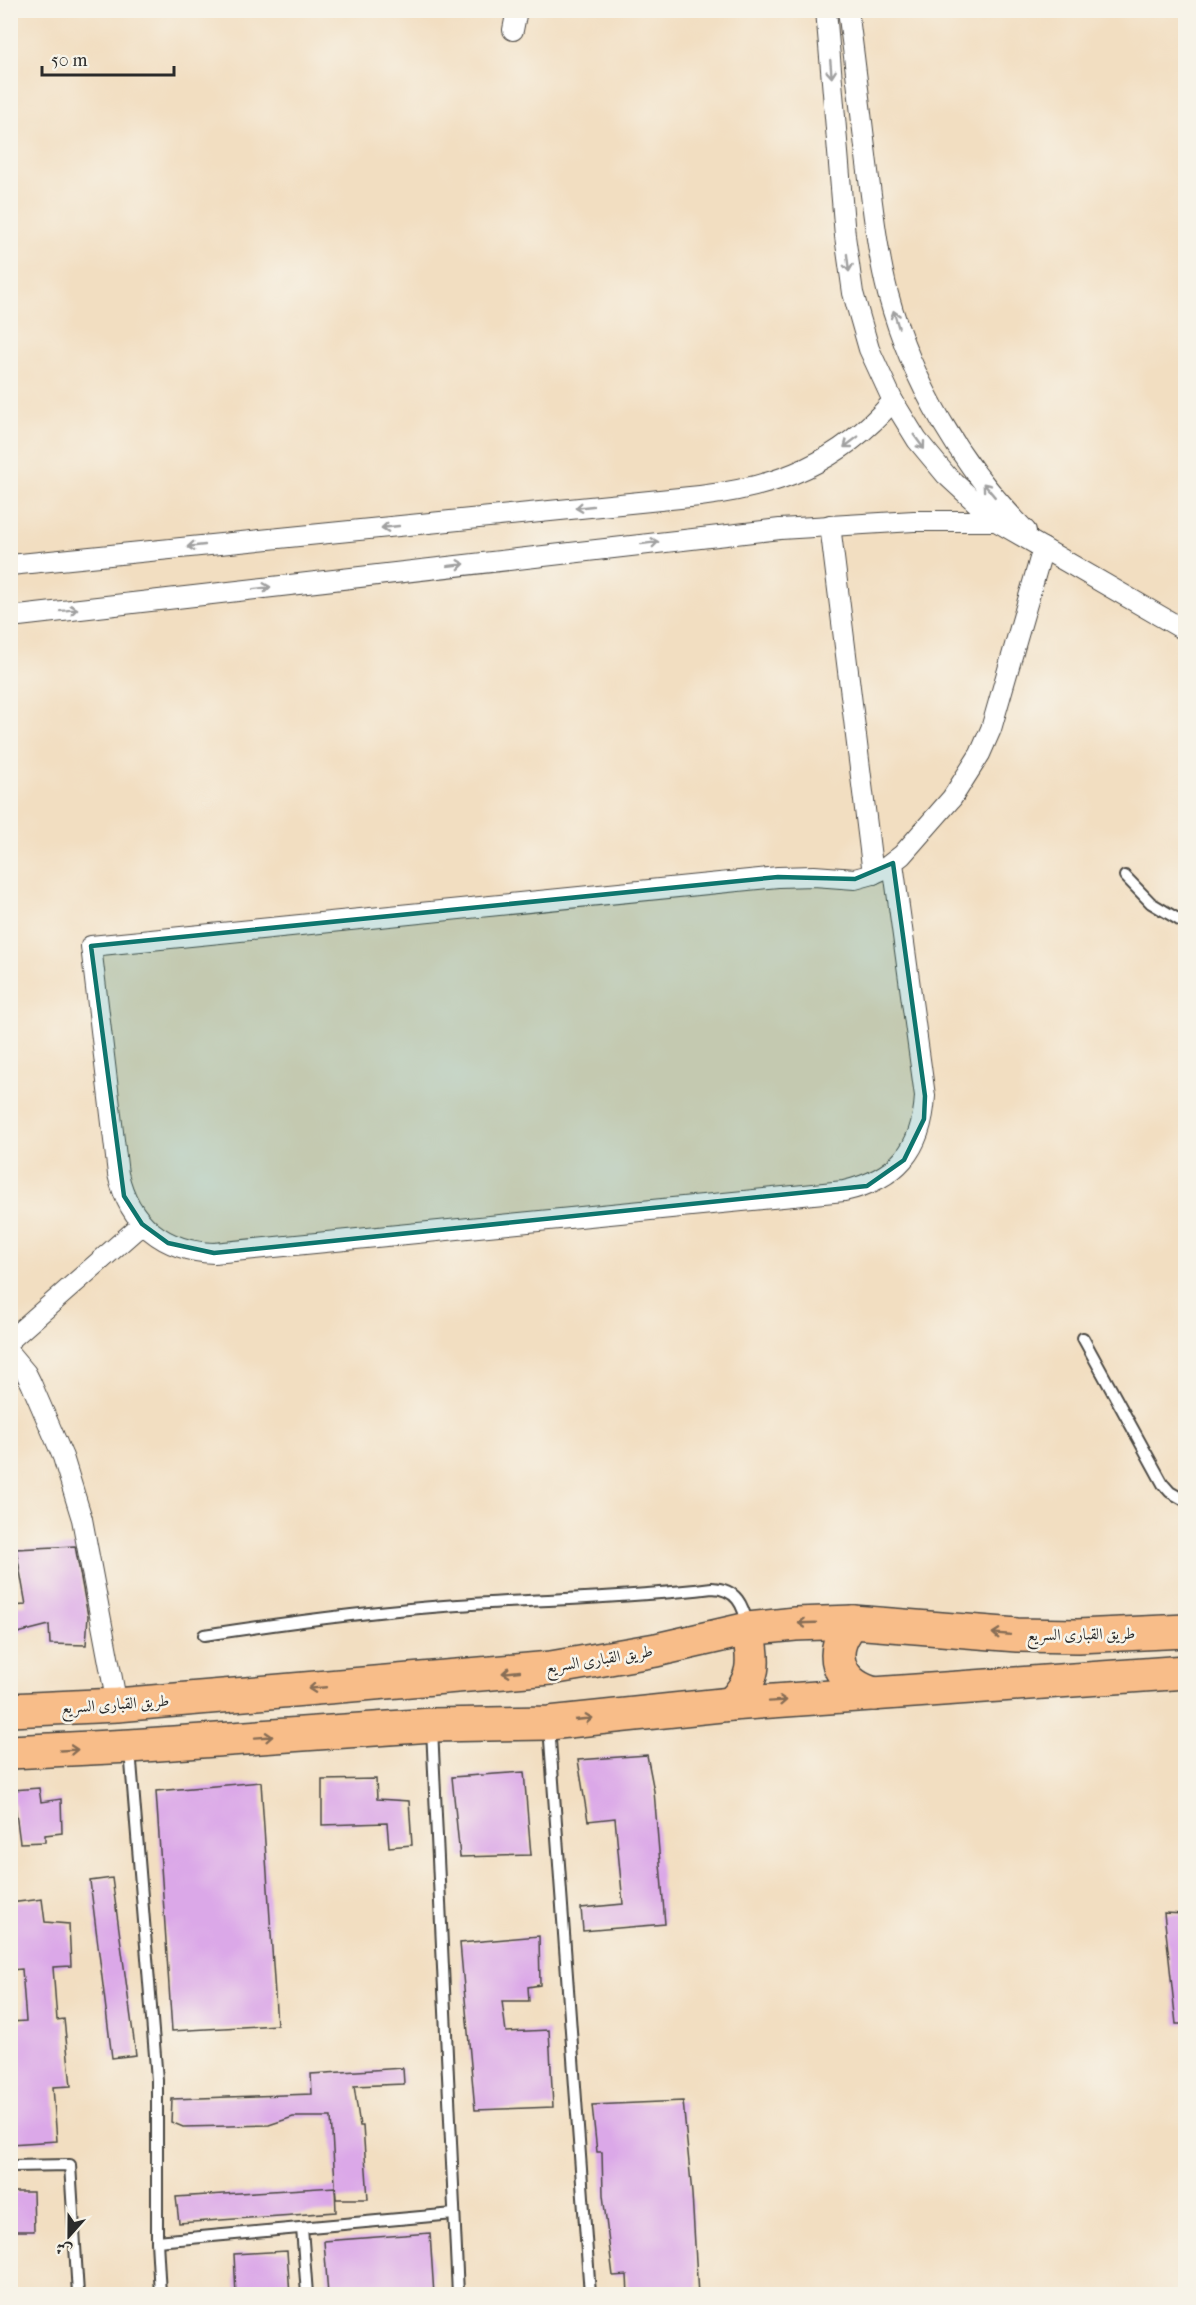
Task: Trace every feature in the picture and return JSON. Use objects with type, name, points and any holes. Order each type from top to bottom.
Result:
[{"type":"highway","name":"طريق القبارى السريع","points":[[10,1710],[117,1705],[551,1668],[656,1650],[748,1629],[795,1624],[853,1622],[1017,1635],[1078,1636],[1185,1630]]},
{"type":"highway","points":[[853,1622],[843,1632],[838,1645],[840,1665],[850,1683],[861,1690],[875,1694]]},
{"type":"highway","points":[[731,1704],[746,1686],[751,1675],[753,1652],[748,1629]]},
{"type":"highway","points":[[10,1752],[432,1725],[549,1723],[731,1704],[1185,1672]]},
{"type":"street","points":[[826,10],[846,245],[853,293],[869,349],[893,401],[917,440],[946,475],[996,521],[1185,631]]},
{"type":"street","points":[[848,10],[879,254],[902,336],[918,376],[959,451],[1012,518],[1043,548]]},
{"type":"street","points":[[10,565],[709,495],[749,489],[796,474],[833,454],[860,435],[893,401]]},
{"type":"street","points":[[10,617],[724,534],[830,525],[996,521]]},
{"type":"street","points":[[830,525],[873,874]]},
{"type":"street","points":[[893,863],[925,1096],[924,1119],[916,1141],[904,1160],[887,1175],[867,1186],[844,1191],[214,1252],[182,1249],[168,1243],[142,1224],[124,1196],[118,1174],[91,946],[778,877],[814,876],[855,879],[873,874],[893,863],[952,798],[980,754],[999,704],[1043,548]]},
{"type":"street","points":[[10,1340],[142,1224]]},
{"type":"street","points":[[10,1354],[26,1373],[31,1383],[74,1488],[89,1551],[117,1705]]},
{"type":"lane","points":[[1125,876],[1151,903],[1185,924]]},
{"type":"lane","points":[[1083,1338],[1162,1484],[1185,1501]]},
{"type":"lane","points":[[204,1635],[283,1623],[442,1606],[639,1596],[712,1588],[720,1588],[736,1596],[745,1611],[748,1629]]},
{"type":"lane","points":[[549,1723],[590,2295]]},
{"type":"lane","points":[[432,1725],[458,2295]]},
{"type":"lane","points":[[130,1746],[157,2080],[157,2241],[160,2295]]},
{"type":"lane","points":[[10,2166],[70,2165],[78,2295]]},
{"type":"lane","points":[[157,2241],[454,2214]]},
{"type":"lane","points":[[302,2228],[306,2295]]},
{"type":"highlighted area","points":[[893,863],[925,1096],[924,1119],[904,1160],[867,1186],[214,1253],[168,1243],[142,1224],[124,1196],[91,946],[778,877],[855,879]]},
{"type":"building","points":[[75,1546],[88,1616],[86,1645],[50,1644],[49,1625],[10,1635],[10,1606],[26,1605],[16,1549]]},
{"type":"building","points":[[647,1755],[654,1791],[665,1924],[583,1931],[581,1908],[623,1904],[615,1818],[588,1821],[578,1760]]},
{"type":"building","points":[[524,1772],[531,1855],[460,1857],[452,1777]]},
{"type":"building","points":[[376,1779],[377,1799],[409,1801],[412,1845],[389,1847],[387,1823],[322,1825],[322,1780]]},
{"type":"building","points":[[261,1782],[277,2025],[172,2031],[156,1791]]},
{"type":"building","points":[[39,1788],[41,1802],[61,1799],[62,1833],[45,1835],[45,1842],[20,1843],[13,1790]]},
{"type":"building","points":[[112,1878],[136,2055],[112,2058],[90,1881]]},
{"type":"building","points":[[42,1899],[45,1922],[69,1924],[71,1966],[53,1967],[57,2020],[64,2019],[71,2086],[53,2087],[57,2141],[10,2144],[10,2022],[26,2021],[22,1969],[10,1970],[10,1903]]},
{"type":"building","points":[[1164,1913],[1185,1914],[1185,2024],[1176,2024]]},
{"type":"building","points":[[539,1936],[540,1985],[528,1987],[529,2001],[502,2001],[506,2032],[549,2030],[553,2107],[475,2110],[460,1943]]},
{"type":"building","points":[[403,2068],[404,2084],[354,2086],[360,2126],[363,2126],[368,2199],[336,2199],[331,2117],[293,2117],[269,2125],[183,2127],[171,2122],[172,2099],[312,2094],[311,2074]]},
{"type":"building","points":[[683,2101],[692,2194],[698,2295],[628,2295],[627,2275],[613,2276],[603,2195],[602,2152],[597,2152],[592,2105]]},
{"type":"building","points":[[335,2187],[336,2212],[179,2223],[176,2197]]},
{"type":"building","points":[[10,2192],[33,2192],[34,2231],[10,2231]]},
{"type":"building","points":[[430,2233],[434,2295],[328,2295],[324,2241]]},
{"type":"building","points":[[287,2251],[290,2295],[236,2295],[234,2254]]}]
